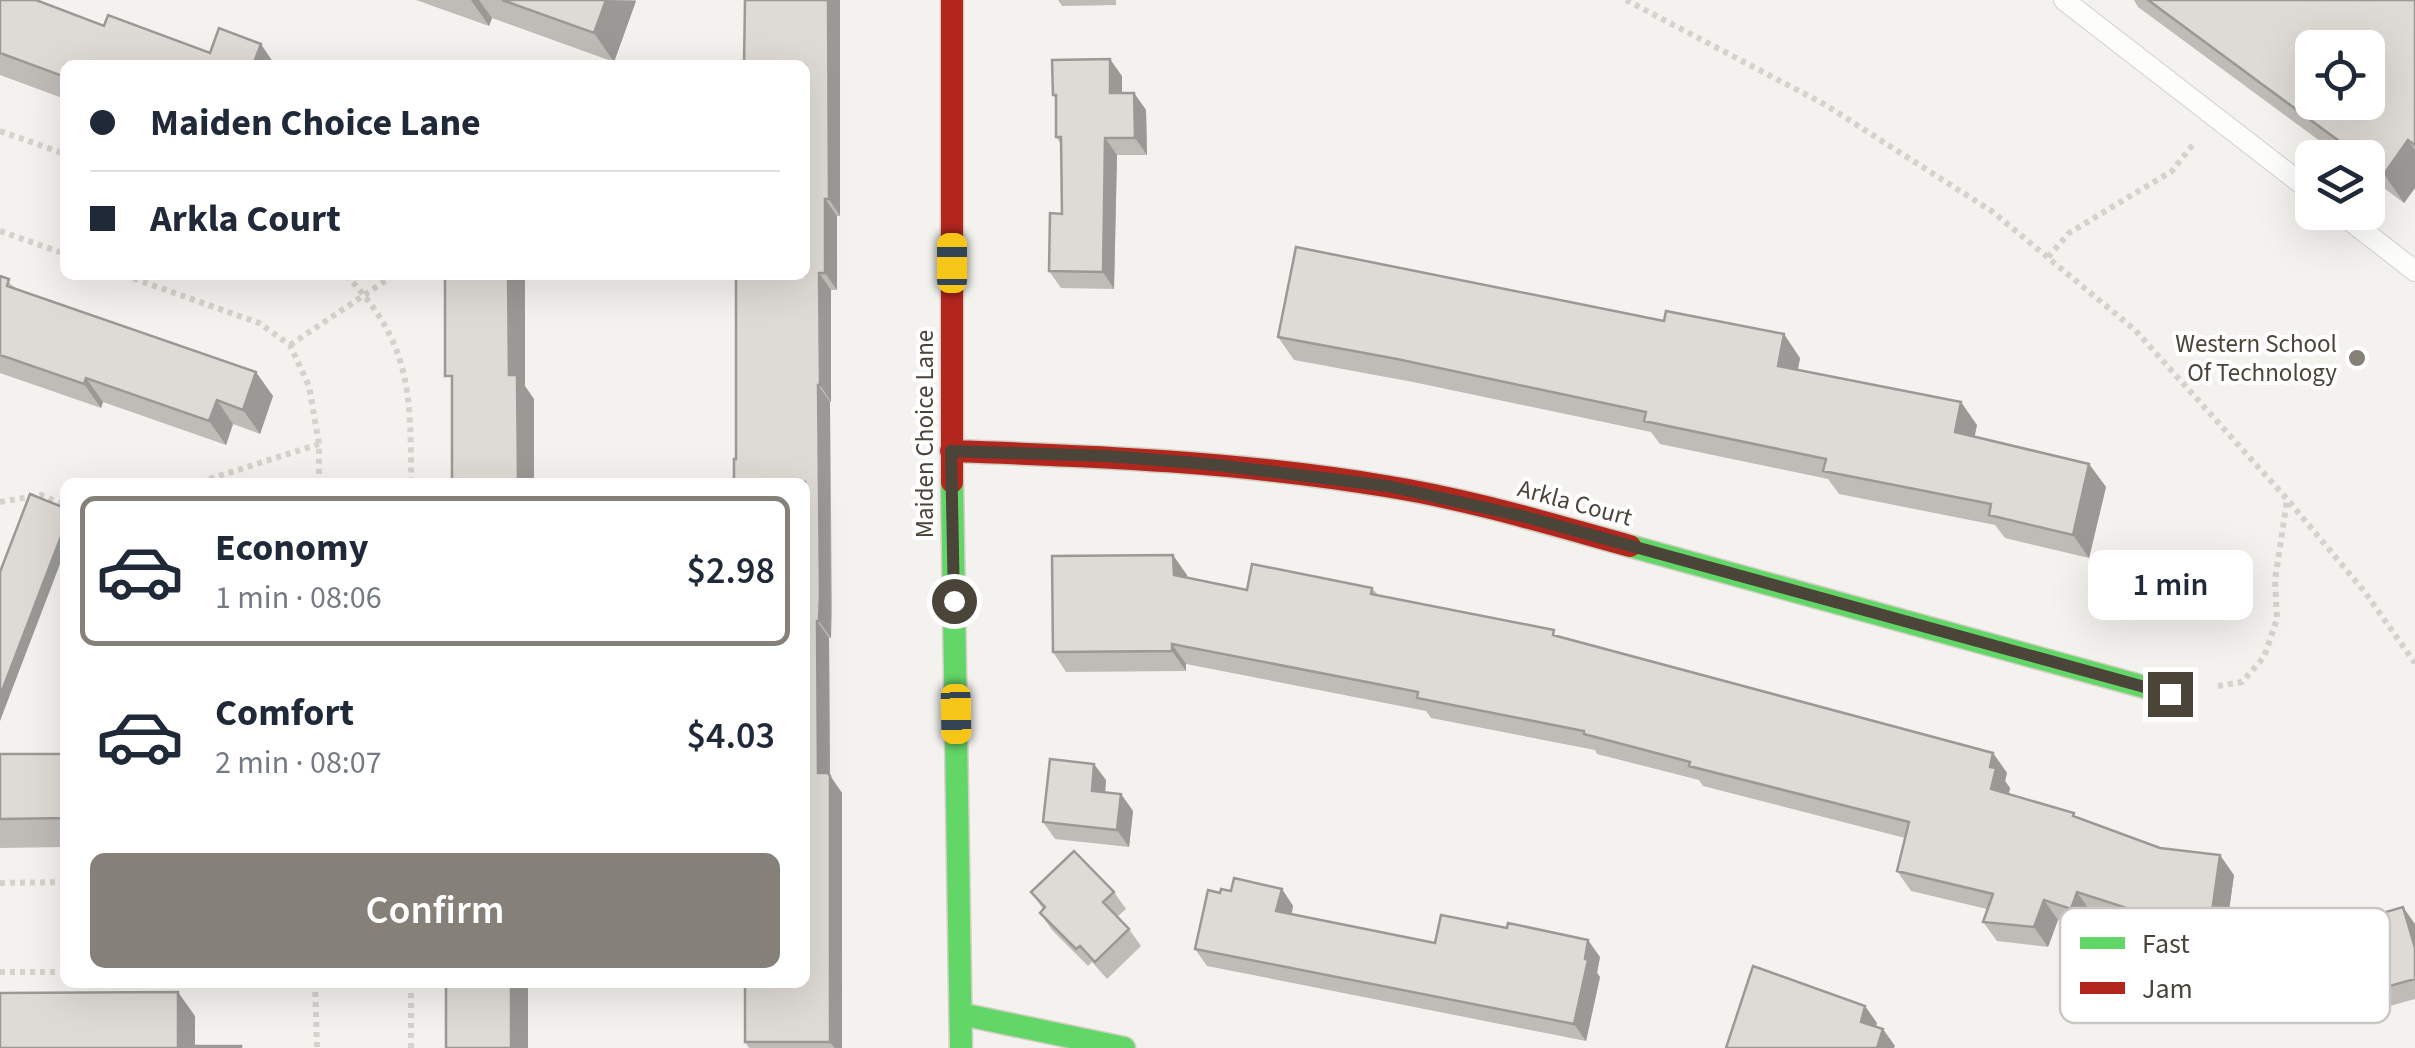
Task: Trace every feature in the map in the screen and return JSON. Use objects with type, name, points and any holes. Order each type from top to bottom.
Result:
[{"type":"street","name":"Maiden Choice Lane","points":[[952,0],[951,451],[961,1048]]},
{"type":"street","name":"Arkla Court","points":[[951,451],[1107,456],[1222,465],[1388,486],[1526,517],[2170,694]]},
{"type":"street","points":[[961,1014],[1124,1048]]},
{"type":"lane","points":[[2064,0],[2295,179]]},
{"type":"lane","points":[[2362,230],[2415,271]]},
{"type":"path","points":[[1626,0],[1824,104],[1993,212],[2136,330],[2287,499],[2364,592],[2415,663]]},
{"type":"path","points":[[2048,257],[2069,232],[2172,171],[2214,116]]},
{"type":"path","points":[[0,131],[60,152]]},
{"type":"path","points":[[0,231],[60,252]]},
{"type":"path","points":[[138,280],[259,322],[290,345],[309,386],[319,444],[319,478]]},
{"type":"path","points":[[351,280],[385,324],[402,359],[411,415],[411,478]]},
{"type":"path","points":[[290,345],[387,280]]},
{"type":"path","points":[[213,478],[319,444]]},
{"type":"path","points":[[0,502],[41,495],[60,503]]},
{"type":"path","points":[[2170,694],[2242,682],[2264,657],[2276,619],[2275,580],[2287,499]]},
{"type":"path","points":[[0,883],[60,882]]},
{"type":"path","points":[[0,972],[60,972]]},
{"type":"path","points":[[316,988],[317,1048]]},
{"type":"path","points":[[411,988],[411,1048]]},
{"type":"building","points":[[0,0],[36,0],[104,26],[108,15],[210,53],[219,28],[261,44],[255,60],[60,60],[60,75],[0,53]]},
{"type":"building","points":[[502,0],[606,0],[594,33]]},
{"type":"building","points":[[745,0],[828,0],[829,199],[825,199],[825,273],[819,273],[817,621],[818,773],[830,776],[830,1042],[745,1042],[745,988],[810,988],[810,478],[734,478],[734,459],[736,280],[810,280],[810,60],[744,60]]},
{"type":"building","points":[[2148,0],[2415,0],[2415,145],[2408,140],[2385,173],[2385,140],[2338,140],[2311,120],[2385,120],[2385,30],[2295,30],[2295,109]]},
{"type":"building","points":[[1110,59],[1110,93],[1134,93],[1135,138],[1105,138],[1103,272],[1049,271],[1050,213],[1062,214],[1061,137],[1056,137],[1052,60]]},
{"type":"building","points":[[1296,247],[1664,321],[1666,311],[1784,334],[1778,366],[1961,402],[1955,432],[2089,464],[2073,535],[1989,515],[1991,504],[1823,471],[1826,459],[1644,421],[1646,412],[1278,337]]},
{"type":"building","points":[[0,276],[9,279],[7,286],[256,372],[243,410],[217,400],[209,421],[86,378],[84,384],[0,355]]},
{"type":"building","points":[[445,280],[508,280],[509,375],[517,375],[518,478],[452,478],[452,376],[445,376]]},
{"type":"building","points":[[30,494],[60,506],[60,539],[0,696],[0,572]]},
{"type":"building","points":[[1173,555],[1174,575],[1247,590],[1252,564],[1372,588],[1371,594],[1554,630],[1553,635],[1993,753],[1990,767],[1996,768],[1991,789],[2074,813],[2073,816],[2160,848],[2220,855],[2213,908],[2127,908],[2077,892],[2071,908],[2044,900],[2034,927],[1983,922],[1993,894],[1897,871],[1909,822],[1689,766],[1690,762],[1584,731],[1417,698],[1418,692],[1172,644],[1172,651],[1053,652],[1052,556]]},
{"type":"building","points":[[0,754],[60,754],[60,818],[0,819]]},
{"type":"building","points":[[1050,759],[1094,764],[1092,791],[1121,794],[1117,830],[1043,822]]},
{"type":"building","points":[[1074,851],[1114,892],[1103,902],[1129,929],[1095,962],[1040,913],[1045,907],[1031,892]]},
{"type":"building","points":[[1234,878],[1282,889],[1276,911],[1435,943],[1441,915],[1507,928],[1508,923],[1588,940],[1588,960],[1574,1024],[1195,949],[1208,890],[1231,891]]},
{"type":"building","points":[[2403,907],[2415,948],[2415,979],[2390,986],[2390,911]]},
{"type":"building","points":[[1753,966],[1865,1006],[1861,1022],[1883,1029],[1877,1048],[1726,1048]]},
{"type":"building","points":[[446,988],[511,988],[511,1048],[446,1048]]},
{"type":"building","points":[[178,992],[178,1046],[241,1048],[0,1048],[0,993]]},
{"type":"traffic: fast","points":[[952,482],[961,1048]]},
{"type":"traffic: fast","points":[[1630,546],[2170,694]]},
{"type":"traffic: fast","points":[[961,1014],[1124,1048]]},
{"type":"traffic: jam","points":[[952,0],[952,482]]},
{"type":"traffic: jam","points":[[951,451],[1169,461],[1331,478],[1447,498],[1630,546]]},
{"type":"place","name":"Western School Of Technology","points":[[2357,358]]},
{"type":"route","points":[[954,601],[951,451],[1140,458],[1241,466],[1388,486],[1526,517],[2170,694]]}]
